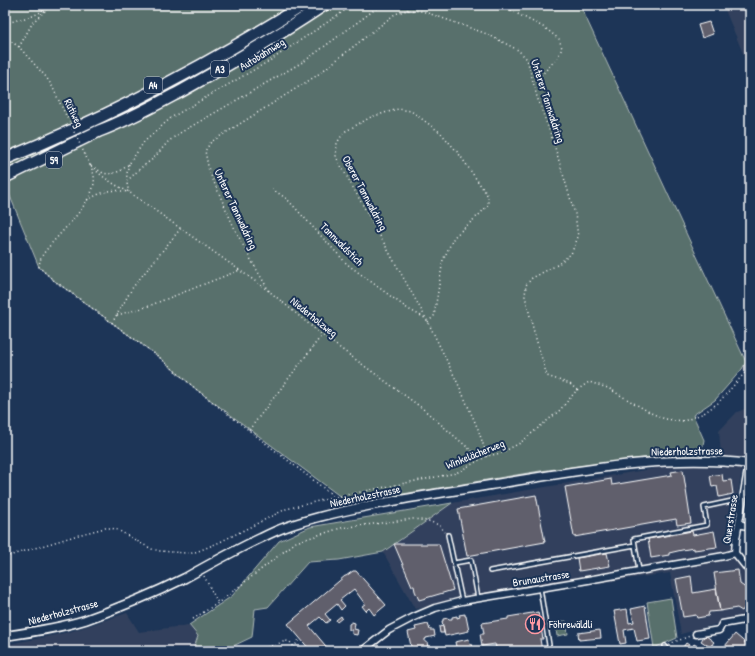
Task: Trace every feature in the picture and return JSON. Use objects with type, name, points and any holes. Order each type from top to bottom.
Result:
[{"type":"highway","name":"A4","points":[[5,151],[56,131],[159,82],[214,53],[294,5]]},
{"type":"highway","name":"A3","points":[[5,159],[93,121],[168,84],[258,33],[302,5]]},
{"type":"highway","name":"A3","points":[[113,126],[174,95],[242,57],[324,5]]},
{"type":"highway","points":[[5,177],[99,131],[113,126]]},
{"type":"highway","name":"59","points":[[5,184],[103,136],[113,126]]},
{"type":"main road","name":"Niederholzstrasse","points":[[5,636],[54,628],[85,620],[140,599],[184,578],[239,548],[285,527],[348,509],[484,486],[633,464],[685,460],[722,461],[750,464]]},
{"type":"street","name":"Querstrasse","points":[[750,464],[736,539],[735,553],[750,572]]},
{"type":"street","points":[[739,524],[750,527]]},
{"type":"street","name":"Brunaustrasse","points":[[362,651],[389,630],[435,608],[478,598],[735,553]]},
{"type":"street","points":[[696,634],[719,630],[722,624],[750,619]]},
{"type":"lane","points":[[639,571],[634,539],[707,525],[704,508],[732,501],[743,501]]},
{"type":"lane","points":[[448,535],[462,601]]},
{"type":"lane","points":[[490,571],[635,545]]},
{"type":"lane","points":[[454,563],[471,560],[478,598]]},
{"type":"lane","points":[[540,588],[548,645]]},
{"type":"lane","points":[[665,646],[669,651]]},
{"type":"path","points":[[5,24],[33,16],[53,5]]},
{"type":"path","points":[[19,47],[34,22],[48,8],[58,5]]},
{"type":"path","name":"Autobahnweg","points":[[90,165],[103,173],[108,174],[122,170],[129,164],[144,142],[172,117],[271,60],[352,5]]},
{"type":"path","points":[[126,181],[153,159],[168,142],[178,134],[306,60],[381,5]]},
{"type":"path","points":[[407,10],[412,5]]},
{"type":"path","points":[[505,5],[545,28],[559,39],[562,48],[558,57],[534,83]]},
{"type":"path","name":"Unterer Tannwaldring","points":[[269,291],[247,253],[209,171],[205,151],[210,142],[316,76],[395,14],[407,10],[422,11],[445,18],[487,34],[518,50],[527,59],[537,97],[553,141],[575,214],[578,238],[571,254],[557,265],[532,278],[526,285],[525,296],[547,376],[570,384],[577,390]]},
{"type":"path","name":"Rütiweg","points":[[5,37],[19,47],[46,77],[52,86],[90,165],[105,179],[129,192]]},
{"type":"path","name":"Oberer Tannwaldring","points":[[428,322],[434,316],[443,260],[454,237],[488,205],[488,196],[442,133],[411,111],[398,109],[371,117],[344,132],[337,143],[336,157],[428,322],[469,408],[487,456]]},
{"type":"path","name":"Autobahnweg","points":[[129,164],[126,181],[129,192]]},
{"type":"path","points":[[90,165],[94,176],[93,188],[87,200],[73,219],[40,258],[39,267],[52,279],[159,357],[197,390],[335,497]]},
{"type":"path","name":"Tannwaldstich","points":[[272,189],[287,199],[347,264],[408,309],[425,318]]},
{"type":"path","points":[[87,200],[108,191],[117,190],[129,192]]},
{"type":"path","name":"Niederholzweg","points":[[129,192],[269,291],[322,335],[422,408],[474,453],[487,456]]},
{"type":"path","points":[[112,323],[134,287],[181,228]]},
{"type":"path","points":[[117,315],[146,307],[240,270]]},
{"type":"path","points":[[249,430],[322,335]]},
{"type":"path","points":[[577,390],[589,382],[608,388],[651,413],[665,419],[684,421],[704,413],[718,403],[750,367]]},
{"type":"path","name":"Winkelächerweg","points":[[5,557],[104,528],[118,530],[148,547],[160,551],[192,553],[220,542],[286,509],[335,497],[456,473],[487,456],[502,453],[520,443],[559,412],[577,390]]},
{"type":"path","points":[[193,619],[218,603],[296,542],[341,528],[413,519],[428,521],[440,525],[448,535]]},
{"type":"path","points":[[200,569],[218,603]]},
{"type":"path","points":[[653,651],[696,634]]},
{"type":"path","points":[[294,648],[299,640]]},
{"type":"path","points":[[256,651],[286,641],[290,642],[297,651]]},
{"type":"shaded area","points":[[723,5],[750,5],[750,72],[749,68]]},
{"type":"shaded area","points":[[750,359],[750,375],[742,369],[746,362]]},
{"type":"shaded area","points":[[750,407],[750,458],[744,457],[730,546],[750,571],[750,615],[681,634],[670,573],[415,609],[383,552],[452,503],[662,467],[692,466],[721,468],[719,431],[737,412]]},
{"type":"shaded area","points":[[127,613],[139,632],[189,625],[198,636],[193,651],[5,651],[5,645],[69,632]]},
{"type":"green space","points":[[5,5],[580,5],[746,362],[742,369],[715,400],[693,415],[704,440],[701,454],[659,455],[540,471],[349,503],[197,390],[159,357],[52,279],[39,267],[5,184]]},
{"type":"green space","points":[[452,503],[383,552],[339,560],[308,562],[268,607],[255,609],[252,637],[229,648],[228,651],[193,651],[198,636],[189,625],[232,596],[279,541],[310,527]]},
{"type":"green space","points":[[671,598],[677,638],[654,648],[647,602]]},
{"type":"green space","points":[[566,621],[568,634],[557,636],[555,623]]},
{"type":"building","points":[[709,22],[713,34],[702,38],[698,25]]},
{"type":"building","points":[[683,470],[691,523],[677,525],[676,519],[574,537],[565,487],[611,479],[612,485],[672,475],[671,472]]},
{"type":"building","points":[[722,474],[723,481],[731,480],[733,494],[719,497],[717,486],[712,487],[710,476]]},
{"type":"building","points":[[536,495],[545,542],[467,556],[458,509]]},
{"type":"building","points":[[692,531],[693,535],[714,531],[717,547],[682,550],[669,553],[669,555],[651,558],[648,539]]},
{"type":"building","points":[[394,544],[439,544],[453,590],[419,600]]},
{"type":"building","points":[[607,553],[610,566],[579,571],[577,558]]},
{"type":"building","points":[[738,570],[740,584],[750,591],[750,600],[742,611],[737,608],[720,611],[714,573]]},
{"type":"building","points":[[353,571],[356,571],[386,605],[374,615],[369,608],[366,611],[362,606],[365,604],[354,589],[340,600],[345,606],[341,610],[337,604],[325,614],[330,620],[326,623],[320,617],[309,626],[330,651],[308,651],[310,650],[288,624]]},
{"type":"building","points":[[691,576],[693,593],[716,589],[720,611],[709,612],[708,616],[697,618],[696,615],[683,617],[676,579]]},
{"type":"building","points":[[645,606],[650,639],[637,641],[634,628],[624,630],[626,643],[620,644],[614,611],[627,609],[629,623],[634,622],[631,609]]},
{"type":"building","points":[[538,612],[543,639],[540,639],[542,651],[497,651],[495,644],[482,646],[480,634],[484,634],[482,623]]},
{"type":"building","points":[[465,614],[469,631],[445,636],[442,621],[443,619],[452,619],[452,617],[457,616],[457,618],[460,617],[459,615]]},
{"type":"building","points":[[341,616],[342,618],[337,622],[336,620]]},
{"type":"building","points":[[352,622],[355,623],[354,629],[358,630],[357,635],[352,634],[352,630],[349,630],[349,624]]},
{"type":"building","points":[[428,624],[430,630],[434,630],[435,636],[425,639],[428,647],[421,648],[422,651],[412,651],[408,632],[416,630],[415,627]]},
{"type":"building","points":[[443,626],[444,633],[440,633],[439,627]]},
{"type":"building","points":[[600,630],[601,638],[579,640],[578,633]]},
{"type":"building","points":[[735,634],[749,646],[744,651],[732,651],[725,646]]},
{"type":"building","points":[[705,635],[714,642],[710,647],[701,641]]},
{"type":"building","points":[[469,639],[470,644],[472,644],[472,651],[457,651],[455,642]]},
{"type":"building","points":[[686,643],[692,647],[694,644],[700,648],[699,651],[682,651],[681,650]]},
{"type":"building","points":[[712,645],[719,650],[708,650]]},
{"type":"building","points":[[430,647],[431,651],[422,651],[421,648]]},
{"type":"place","name":"Föhrewäldli","points":[[535,624]]}]
